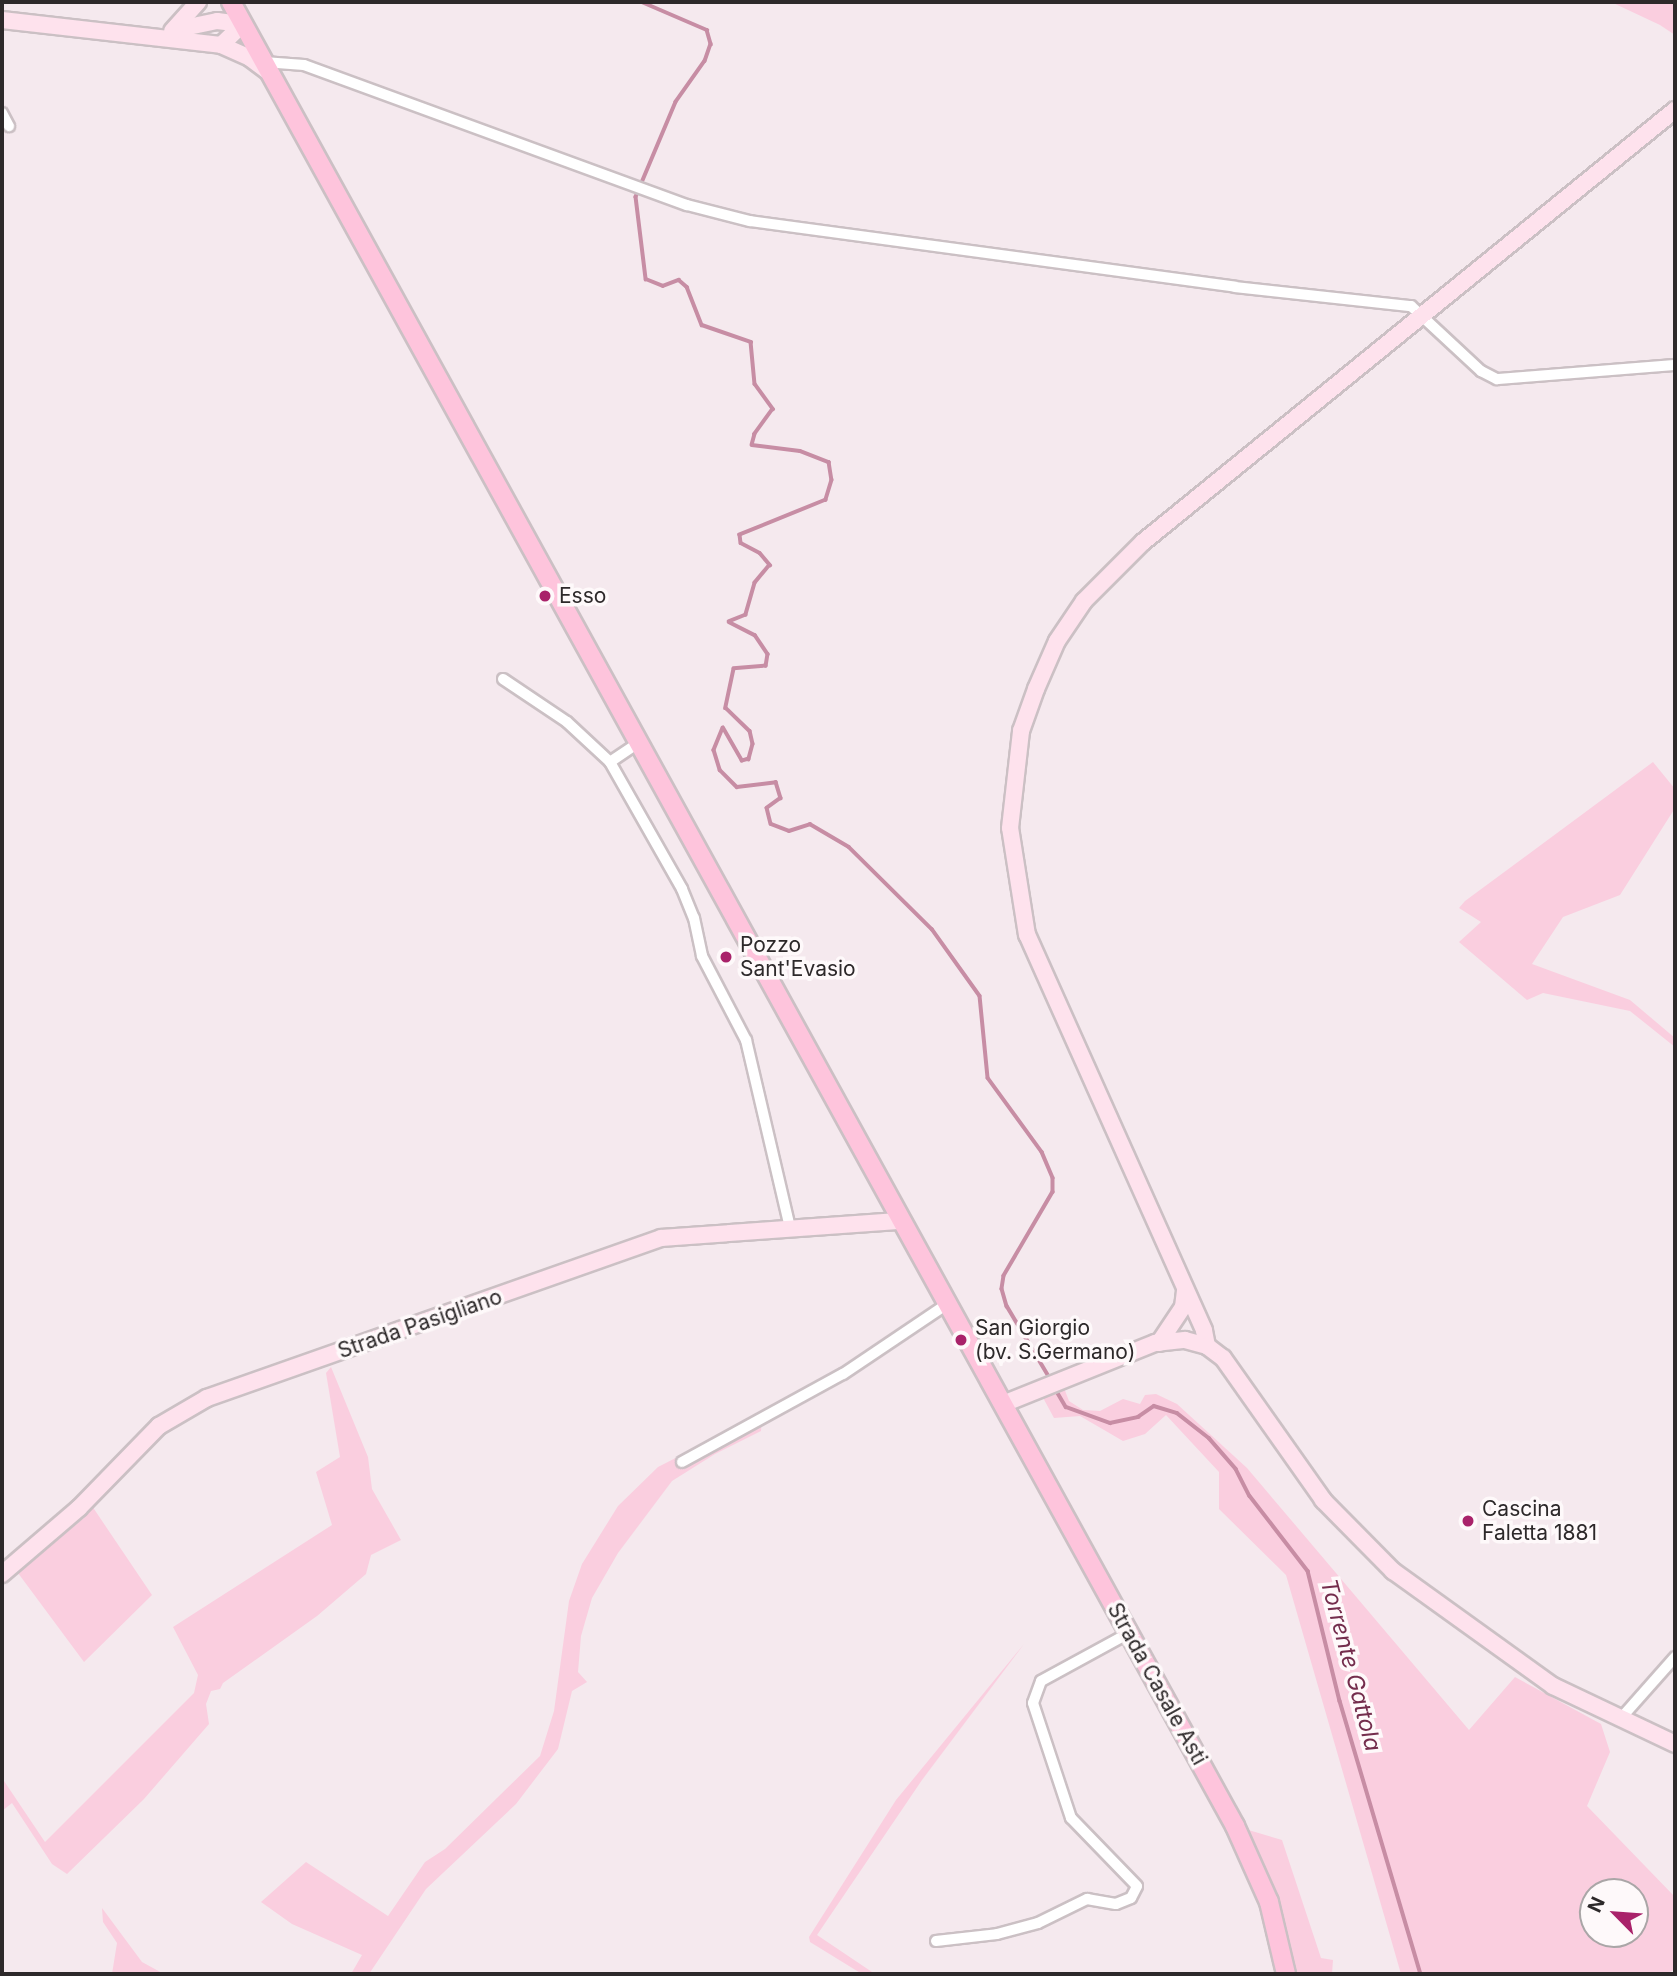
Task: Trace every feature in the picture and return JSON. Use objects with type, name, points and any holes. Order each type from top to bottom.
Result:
[{"type":"main road","name":"Strada Casale Asti","points":[[230,2],[640,742],[1254,1863],[1277,1927],[1286,1974]]},
{"type":"street","points":[[174,30],[198,2]]},
{"type":"street","points":[[2,20],[221,45],[269,70],[304,65],[653,193],[750,220],[1235,287],[1411,306],[1481,371],[1497,379],[1675,365]]},
{"type":"street","points":[[141,35],[217,21],[243,24]]},
{"type":"street","points":[[221,45],[243,24]]},
{"type":"street","points":[[1207,1346],[1204,1330],[1027,935],[1010,828],[1021,731],[1057,641],[1084,601],[1143,542],[1675,110]]},
{"type":"street","points":[[2,113],[9,126]]},
{"type":"street","points":[[503,679],[567,722],[610,762],[682,889],[694,918],[702,956],[746,1040],[790,1227]]},
{"type":"street","points":[[610,762],[640,742]]},
{"type":"street","name":"Strada Pasigliano","points":[[2,1574],[79,1507],[159,1426],[207,1398],[640,1244],[690,1233],[901,1221]]},
{"type":"street","points":[[1159,1342],[1182,1307],[1185,1291]]},
{"type":"street","points":[[682,1462],[843,1374],[947,1304]]},
{"type":"street","points":[[1003,1404],[1159,1342],[1185,1340],[1207,1346],[1223,1358],[1323,1500],[1366,1546],[1553,1686],[1675,1744]]},
{"type":"street","points":[[936,1941],[997,1934],[1038,1923],[1087,1899],[1116,1904],[1131,1898],[1137,1886],[1071,1818],[1033,1703],[1041,1681],[1129,1633]]},
{"type":"street","points":[[1622,1717],[1675,1657]]},
{"type":"shaded area","points":[[1611,2],[1675,2],[1675,35],[1660,25]]},
{"type":"shaded area","points":[[1653,762],[1675,789],[1675,808],[1620,895],[1563,917],[1532,964],[1630,1000],[1675,1038],[1675,1047],[1630,1011],[1543,993],[1527,1000],[1459,942],[1481,922],[1459,908],[1465,901]]},
{"type":"shaded area","points":[[331,1367],[368,1457],[372,1489],[401,1540],[371,1555],[366,1574],[317,1616],[223,1683],[220,1689],[211,1691],[206,1704],[209,1724],[144,1799],[67,1874],[52,1864],[12,1803],[2,1811],[2,1778],[45,1842],[194,1693],[198,1675],[173,1627],[332,1525],[316,1472],[340,1457],[326,1373]]},
{"type":"shaded area","points":[[1064,1388],[1069,1401],[1083,1410],[1100,1411],[1123,1399],[1140,1404],[1145,1395],[1156,1394],[1177,1404],[1247,1468],[1469,1730],[1515,1677],[1601,1724],[1610,1752],[1587,1806],[1675,1897],[1675,1969],[1666,1974],[1401,1974],[1286,1575],[1219,1509],[1219,1472],[1166,1415],[1145,1434],[1123,1441],[1080,1416],[1054,1418],[1041,1394]]},
{"type":"shaded area","points":[[762,1414],[761,1431],[715,1454],[672,1481],[618,1553],[592,1598],[581,1636],[578,1672],[587,1682],[572,1691],[558,1749],[516,1804],[426,1889],[369,1974],[351,1974],[362,1955],[292,1924],[261,1902],[306,1862],[388,1916],[425,1862],[445,1849],[540,1756],[554,1711],[569,1601],[582,1564],[618,1506],[658,1467]]},
{"type":"shaded area","points":[[92,1506],[152,1595],[84,1662],[18,1573],[84,1518]]},
{"type":"shaded area","points":[[1024,1644],[922,1780],[817,1935],[875,1974],[862,1974],[810,1942],[809,1937],[896,1800]]},
{"type":"shaded area","points":[[1235,1826],[1282,1840],[1321,1958],[1333,1960],[1332,1974],[1286,1974]]},
{"type":"shaded area","points":[[102,1908],[142,1962],[164,1974],[112,1974],[117,1943],[103,1922]]},
{"type":"waterway","name":"Torrente Gattola","points":[[642,2],[707,30],[711,44],[705,61],[676,102],[636,197],[646,279],[663,286],[679,280],[687,287],[702,325],[751,342],[755,384],[773,409],[755,434],[752,445],[800,451],[829,462],[832,480],[826,500],[740,535],[741,543],[760,553],[770,565],[755,583],[746,615],[729,622],[755,635],[768,654],[766,666],[734,669],[726,708],[750,731],[753,744],[749,759],[742,761],[723,728],[714,750],[720,770],[737,787],[776,782],[781,798],[767,808],[771,824],[789,831],[810,824],[849,847],[932,929],[980,996],[988,1078],[1042,1152],[1053,1178],[1053,1192],[1004,1276],[1002,1289],[1007,1306],[1050,1378]]},
{"type":"waterway","name":"Torrente Gattola","points":[[1055,1388],[1066,1407],[1110,1423],[1138,1417],[1154,1406],[1177,1413],[1209,1438],[1236,1469],[1250,1496],[1308,1571],[1340,1701],[1421,1974]]},
{"type":"place","name":"Esso","points":[[545,596]]},
{"type":"place","name":"Pozzo Sant'Evasio","points":[[726,957]]},
{"type":"place","name":"San Giorgio (bv. S.Germano)","points":[[961,1340]]},
{"type":"place","name":"Cascina Faletta 1881","points":[[1468,1521]]}]
